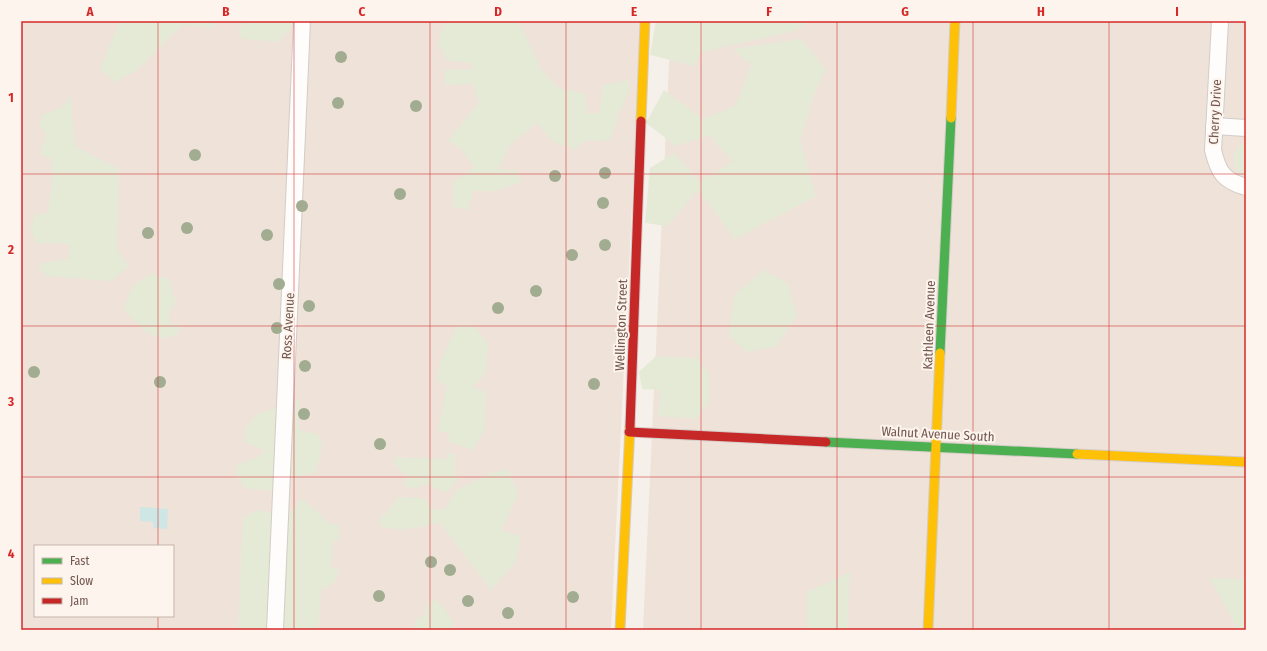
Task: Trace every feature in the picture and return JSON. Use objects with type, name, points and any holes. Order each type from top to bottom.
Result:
[{"type":"street","name":"Ross Avenue","points":[[275,630],[302,21]]},
{"type":"street","name":"Wellington Street","points":[[620,630],[645,21]]},
{"type":"street","name":"Kathleen Avenue","points":[[928,630],[955,21]]},
{"type":"street","name":"Cherry Drive","points":[[1220,21],[1213,150],[1217,167],[1226,178],[1246,187]]},
{"type":"street","points":[[1214,126],[1246,128]]},
{"type":"street","name":"Walnut Avenue South","points":[[629,432],[1246,462]]},
{"type":"shaded area","points":[[21,21],[641,21],[611,630],[21,630]]},
{"type":"shaded area","points":[[671,21],[1246,21],[1246,630],[643,630]]},
{"type":"green space","points":[[118,21],[215,21],[214,28],[182,25],[136,71],[115,82],[100,69],[118,25]]},
{"type":"green space","points":[[243,21],[298,21],[278,42],[242,39],[238,29],[243,25]]},
{"type":"green space","points":[[449,21],[518,21],[543,72],[559,88],[585,94],[587,114],[599,113],[603,85],[629,80],[629,92],[619,113],[610,140],[585,141],[575,149],[554,142],[537,123],[511,144],[498,169],[518,171],[521,182],[494,191],[473,191],[468,210],[453,207],[453,182],[474,168],[463,151],[448,140],[479,103],[473,84],[445,85],[445,70],[471,69],[471,63],[447,61],[438,43],[443,25]]},
{"type":"green space","points":[[656,21],[812,21],[794,31],[701,52],[694,66],[650,55]]},
{"type":"green space","points":[[801,39],[826,69],[815,92],[800,141],[816,196],[735,239],[698,190],[667,226],[645,223],[650,168],[674,153],[699,181],[733,162],[709,135],[676,146],[646,123],[664,90],[703,119],[735,106],[751,65],[733,49]]},
{"type":"green space","points":[[71,97],[75,146],[119,169],[117,249],[129,266],[112,281],[46,276],[39,268],[42,263],[69,259],[69,244],[36,243],[31,229],[35,215],[48,213],[52,179],[51,158],[41,156],[41,149],[46,134],[40,126],[42,115],[61,108]]},
{"type":"green space","points":[[1246,141],[1246,177],[1240,174],[1234,165],[1234,154]]},
{"type":"green space","points":[[764,270],[788,284],[797,315],[777,346],[747,352],[729,336],[734,295]]},
{"type":"green space","points":[[151,274],[169,279],[176,302],[169,314],[171,324],[179,324],[179,333],[170,337],[162,338],[148,333],[123,309],[133,285]]},
{"type":"green space","points":[[457,325],[474,326],[488,343],[486,373],[472,387],[486,392],[485,430],[473,450],[450,442],[448,433],[438,431],[447,387],[436,379],[441,361]]},
{"type":"green space","points":[[656,356],[696,358],[709,372],[709,402],[696,419],[658,416],[660,390],[642,389],[639,372]]},
{"type":"green space","points":[[298,400],[299,430],[317,434],[322,441],[320,456],[315,473],[296,477],[280,474],[274,491],[245,488],[236,472],[237,465],[257,458],[265,450],[246,443],[245,428],[258,414]]},
{"type":"green space","points":[[447,452],[455,455],[455,475],[460,476],[447,493],[425,483],[416,489],[404,486],[406,476],[394,464],[395,457],[446,459]]},
{"type":"green space","points":[[508,469],[518,494],[501,531],[521,536],[516,562],[491,590],[439,522],[410,529],[394,529],[380,525],[379,516],[385,515],[398,497],[423,498],[435,511],[447,507],[456,490],[489,474]]},
{"type":"green space","points":[[302,498],[329,523],[340,525],[340,539],[333,541],[331,567],[340,570],[334,583],[321,590],[318,630],[238,630],[243,518],[256,510],[287,516]]},
{"type":"green space","points":[[850,572],[847,630],[807,630],[807,592]]},
{"type":"green space","points":[[1210,578],[1246,579],[1246,630],[1238,630]]},
{"type":"green space","points":[[436,599],[453,620],[453,629],[414,630],[415,621],[425,615],[425,608]]},
{"type":"water","points":[[140,507],[168,509],[167,529],[153,528],[153,522],[140,521]]},
{"type":"traffic: fast","points":[[940,353],[951,118]]},
{"type":"traffic: fast","points":[[826,442],[1077,454]]},
{"type":"traffic: slow","points":[[641,121],[645,21]]},
{"type":"traffic: slow","points":[[951,118],[955,21]]},
{"type":"traffic: slow","points":[[928,630],[940,353]]},
{"type":"traffic: slow","points":[[620,630],[630,427]]},
{"type":"traffic: slow","points":[[1077,454],[1246,462]]},
{"type":"traffic: jam","points":[[630,427],[641,121]]},
{"type":"traffic: jam","points":[[629,432],[826,442]]}]
